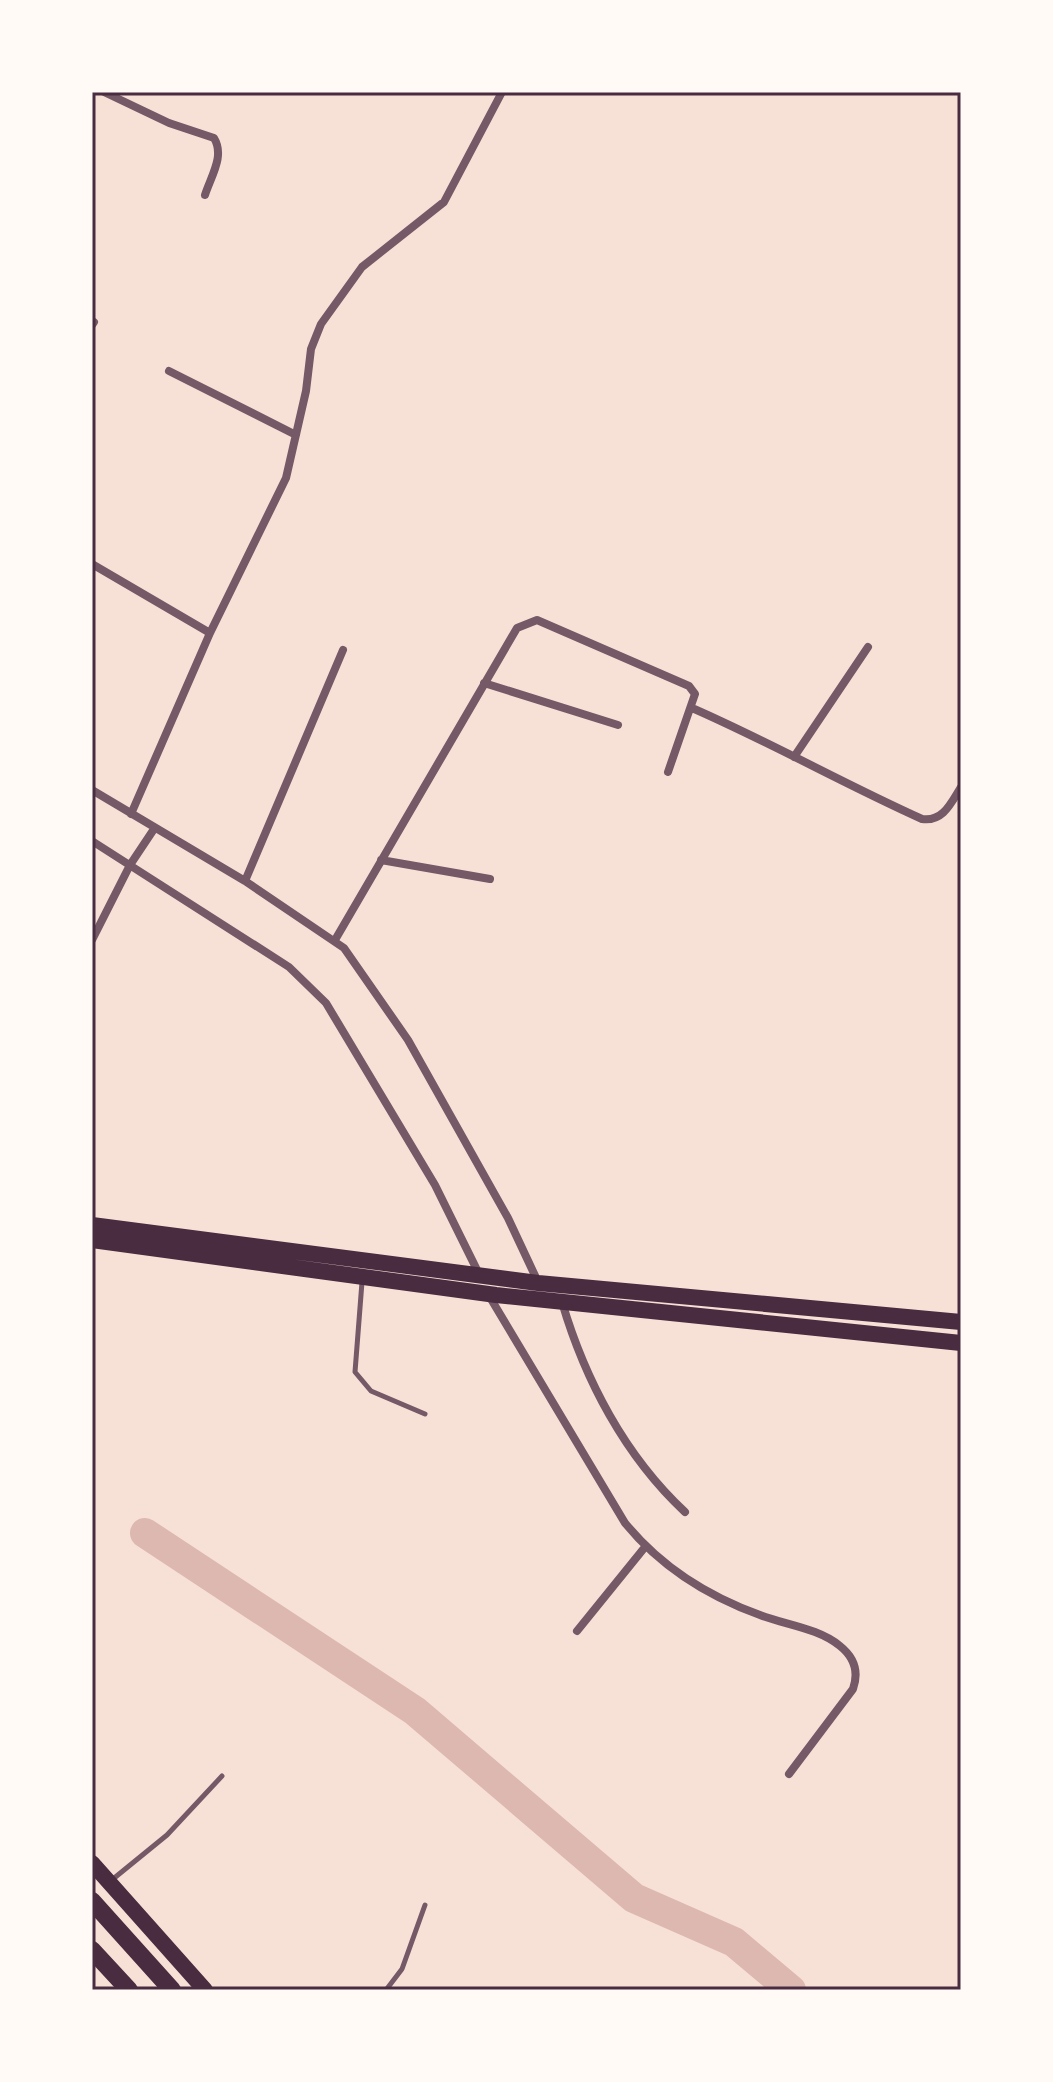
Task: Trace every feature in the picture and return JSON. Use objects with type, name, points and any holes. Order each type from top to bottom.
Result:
[{"type":"highway","points":[[92,1901],[172,1990]]},
{"type":"highway","points":[[92,1950],[129,1990]]},
{"type":"main road","points":[[92,1225],[483,1276],[536,1288],[961,1322]]},
{"type":"main road","points":[[92,1240],[492,1294],[536,1288],[562,1301],[961,1343]]},
{"type":"main road","points":[[92,1863],[205,1990]]},
{"type":"street","points":[[104,92],[169,123],[214,138],[220,147],[205,195]]},
{"type":"street","points":[[131,814],[210,633],[286,478],[311,349],[330,307],[362,267],[444,202],[502,92]]},
{"type":"street","points":[[169,371],[296,435]]},
{"type":"street","points":[[92,564],[210,633]]},
{"type":"street","points":[[335,940],[517,628],[537,620],[689,686],[695,694],[692,708],[668,772]]},
{"type":"street","points":[[794,757],[868,647]]},
{"type":"street","points":[[245,881],[343,650]]},
{"type":"street","points":[[484,683],[618,725]]},
{"type":"street","points":[[692,708],[767,740],[794,757],[922,819],[932,820],[941,815],[961,787]]},
{"type":"street","points":[[92,790],[152,831],[245,881],[335,940],[358,964],[408,1040],[508,1218],[536,1288]]},
{"type":"street","points":[[92,940],[132,862],[152,831]]},
{"type":"street","points":[[92,841],[132,862],[289,967],[326,1003],[435,1185],[483,1276]]},
{"type":"street","points":[[381,860],[490,879]]},
{"type":"street","points":[[492,1294],[625,1523],[645,1547],[672,1571],[714,1595],[758,1615],[821,1634],[841,1646],[853,1661],[858,1675],[853,1689],[789,1774]]},
{"type":"street","points":[[562,1301],[576,1350],[638,1464],[685,1512]]},
{"type":"street","points":[[577,1631],[645,1547]]},
{"type":"lane","points":[[363,1278],[353,1360],[355,1372],[371,1391],[425,1414]]},
{"type":"lane","points":[[109,1882],[167,1835],[222,1776]]},
{"type":"lane","points":[[386,1990],[402,1969],[425,1905]]},
{"type":"waterway","points":[[145,1533],[415,1711],[634,1898],[734,1942],[791,1990]]}]
